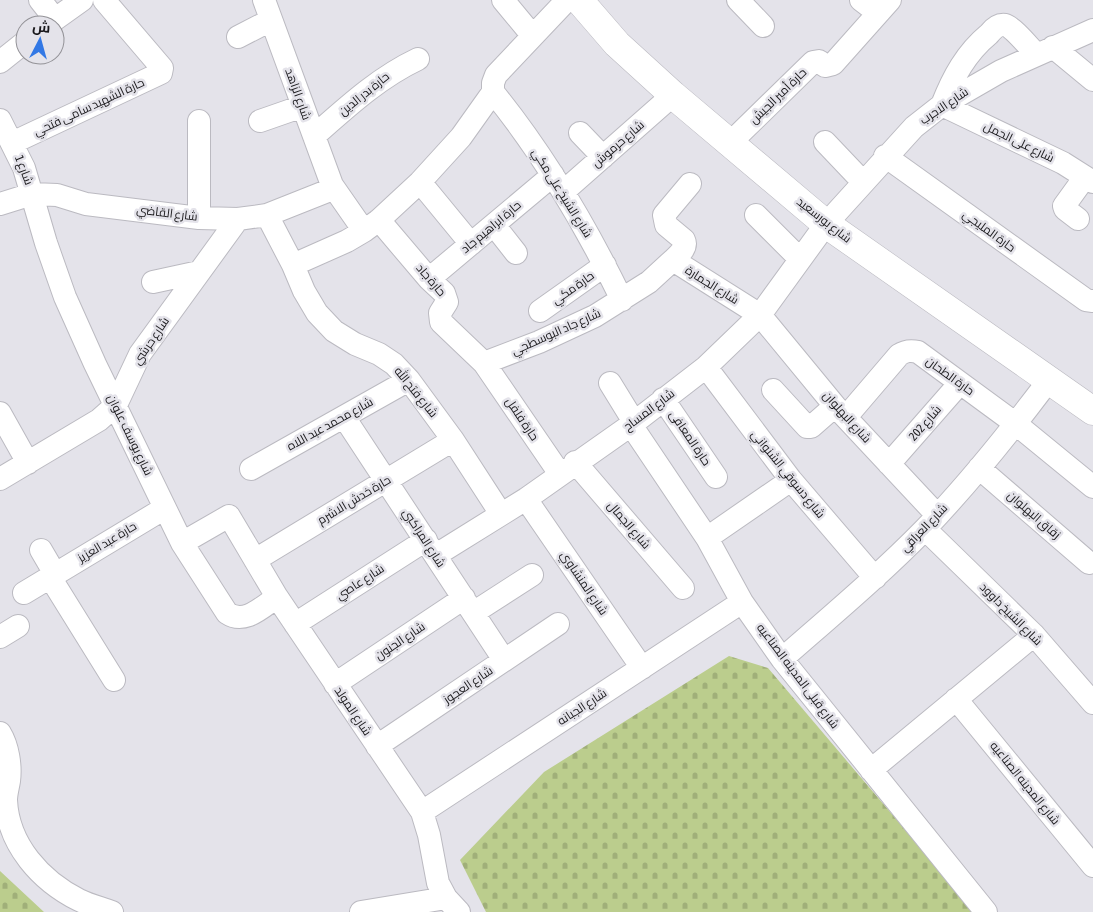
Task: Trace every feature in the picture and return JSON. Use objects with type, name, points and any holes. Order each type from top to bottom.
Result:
[{"type":"street","points":[[40,0],[48,15]]},
{"type":"street","points":[[61,15],[82,0]]},
{"type":"street","name":"حارة الشهيد سامى فتحي","points":[[12,143],[161,73],[162,68],[104,0]]},
{"type":"street","points":[[503,0],[532,35]]},
{"type":"street","points":[[293,265],[347,241],[371,225],[420,182],[460,137],[493,92],[493,83],[496,76],[566,0]]},
{"type":"street","name":"شارع بورسعيد","points":[[579,0],[617,44],[673,95],[826,224],[1049,380],[1089,401]]},
{"type":"street","points":[[738,0],[763,26]]},
{"type":"street","name":"حارة أمير الجيش","points":[[730,143],[813,62],[819,61],[825,66],[833,64],[876,4]]},
{"type":"street","points":[[238,37],[267,10]]},
{"type":"street","name":"شارع الزاهد","points":[[267,10],[332,186],[371,225]]},
{"type":"street","points":[[942,105],[951,82],[963,62],[978,43],[997,27],[1003,25],[1010,27],[1093,80]]},
{"type":"street","name":"شارع الاجرب","points":[[826,224],[885,156],[914,127],[942,105],[1001,71],[1044,50],[1093,30]]},
{"type":"street","points":[[0,62],[15,50]]},
{"type":"street","name":"حارة بدر الدين","points":[[314,136],[377,82],[397,69],[418,59]]},
{"type":"street","name":"شارع الشيخ على مكي","points":[[493,92],[521,128],[586,229],[622,300]]},
{"type":"street","name":"شارع حرموش","points":[[558,184],[603,157],[673,95]]},
{"type":"street","name":"شارع على الجمل","points":[[942,105],[1020,141],[1089,179]]},
{"type":"street","points":[[260,121],[303,106]]},
{"type":"street","name":"شارع 1","points":[[0,120],[24,168],[32,194]]},
{"type":"street","points":[[199,121],[199,218]]},
{"type":"street","points":[[580,133],[603,157]]},
{"type":"street","points":[[825,142],[863,182]]},
{"type":"street","name":"حارة المليجي","points":[[885,156],[1086,300],[1093,302]]},
{"type":"street","points":[[1078,219],[1065,209],[1064,206],[1089,179]]},
{"type":"street","points":[[420,182],[471,244]]},
{"type":"street","name":"حارة ابراهيم جاد","points":[[429,279],[494,225],[558,184]]},
{"type":"street","name":"شارع الجمارة","points":[[690,184],[664,216],[666,225],[686,243],[673,260],[760,315]]},
{"type":"street","name":"شارع القاضي","points":[[0,204],[32,194],[57,195],[86,204],[199,218],[238,219],[267,215],[332,186]]},
{"type":"street","name":"شارع يوسف علوان","points":[[32,194],[46,243],[65,297],[182,543],[227,614],[237,618],[248,616],[277,597]]},
{"type":"street","name":"شارع فتح الله","points":[[267,215],[304,291],[317,313],[334,331],[394,364],[409,380],[453,440],[501,514]]},
{"type":"street","points":[[756,215],[800,259]]},
{"type":"street","name":"شارع حرشي","points":[[0,479],[99,420],[116,405],[140,354],[238,219]]},
{"type":"street","name":"شارع المساح","points":[[431,548],[501,514],[526,499],[706,367],[760,315],[826,224]]},
{"type":"street","name":"حارة جاد","points":[[371,225],[446,296],[446,306],[440,313],[441,322],[484,363]]},
{"type":"street","points":[[494,225],[516,253]]},
{"type":"street","name":"شارع جاد البوسطجي","points":[[484,363],[567,330],[595,316],[649,282],[673,260]]},
{"type":"street","name":"حارة مكي","points":[[540,311],[605,265]]},
{"type":"street","points":[[153,282],[200,272]]},
{"type":"street","name":"شارع البهلوان","points":[[760,315],[840,411],[889,464],[931,522]]},
{"type":"street","name":"حارة الطحان","points":[[840,411],[899,355],[908,350],[918,352],[1016,424],[1093,487]]},
{"type":"street","name":"حارة فلفل","points":[[484,363],[568,468]]},
{"type":"street","name":"شارع دسوقي الشنواني","points":[[706,367],[791,480],[875,578]]},
{"type":"street","name":"شارع محمد عبد اللاه","points":[[252,469],[409,380]]},
{"type":"street","name":"شارع العراقي","points":[[782,659],[875,578],[931,522],[980,468],[1049,380]]},
{"type":"street","name":"شارع قبلى المدينه الصناعيه","points":[[610,383],[632,423],[707,538],[742,602],[782,659],[986,912]]},
{"type":"street","name":"شارع 202","points":[[889,464],[960,383]]},
{"type":"street","points":[[773,390],[807,427],[840,411]]},
{"type":"street","name":"حارة المعافى","points":[[663,399],[716,477]]},
{"type":"street","points":[[0,413],[28,463]]},
{"type":"street","name":"شارع المراكبي","points":[[344,417],[504,660]]},
{"type":"street","name":"حارة خدش الاشرم","points":[[254,560],[453,440]]},
{"type":"street","name":"شارع الجمال","points":[[568,468],[683,588]]},
{"type":"street","name":"زقاق البهلوان","points":[[980,468],[1089,562]]},
{"type":"street","points":[[707,538],[791,480]]},
{"type":"street","name":"شارع المنشاوي","points":[[526,499],[642,668]]},
{"type":"street","name":"حارة عبد العزيز","points":[[24,593],[165,508]]},
{"type":"street","name":"شارع المولد","points":[[182,543],[229,516],[277,597],[422,812],[438,883],[452,905]]},
{"type":"street","name":"شارع الشيخ داوود","points":[[931,522],[1093,703]]},
{"type":"street","name":"شارع عاصي","points":[[295,624],[431,548]]},
{"type":"street","points":[[41,550],[52,576],[114,680]]},
{"type":"street","name":"شارع الجنون","points":[[335,684],[469,605],[532,575]]},
{"type":"street","name":"شارع الجبانه","points":[[422,812],[742,602]]},
{"type":"street","name":"شارع العجوز","points":[[377,746],[558,624]]},
{"type":"street","points":[[871,770],[1034,635]]},
{"type":"street","name":"شارع المدينه الصناعيه","points":[[956,700],[1093,866]]},
{"type":"street","points":[[0,733],[9,758],[10,778],[3,800],[12,831],[28,860],[52,884],[80,900],[112,912]]},
{"type":"street","points":[[361,912],[452,905]]},
{"type":"green space","points":[[729,656],[768,668],[975,912],[486,912],[460,860],[544,772]]},
{"type":"green space","points":[[0,871],[44,912],[0,912]]}]
